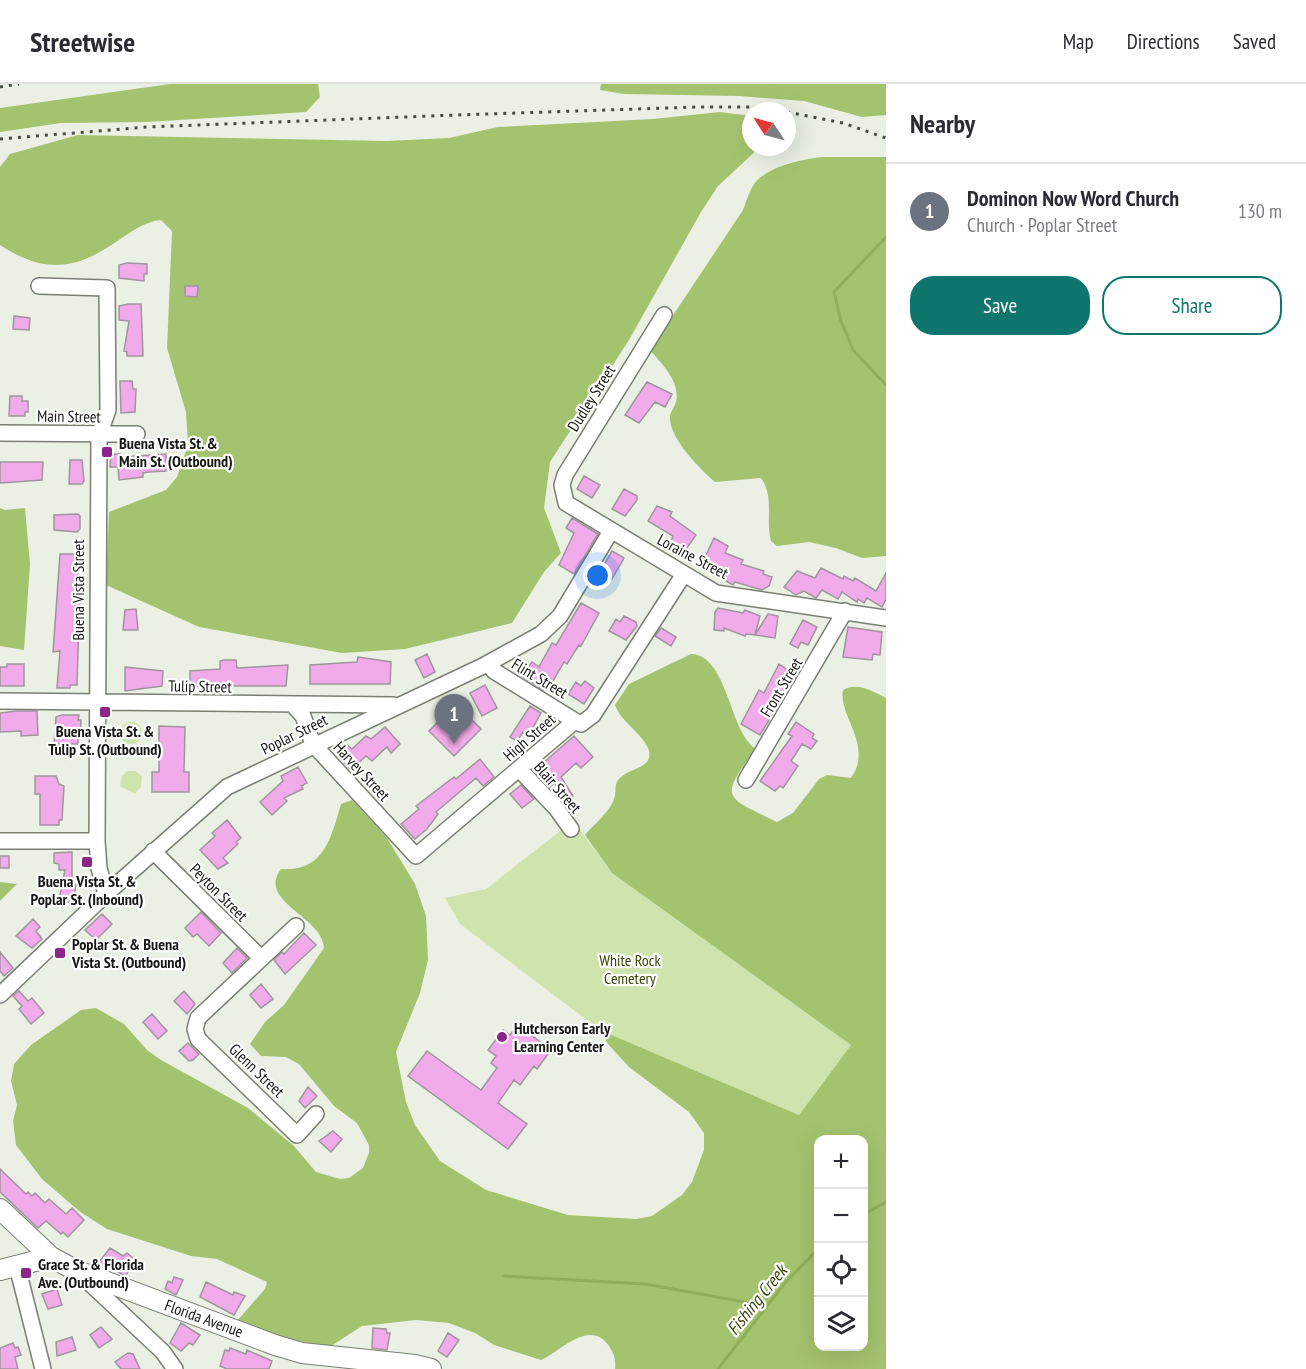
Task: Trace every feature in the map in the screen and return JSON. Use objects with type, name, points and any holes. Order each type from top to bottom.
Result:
[{"type":"main road","name":"Florida Avenue","points":[[0,1209],[51,1257],[75,1270],[289,1350],[431,1369]]},
{"type":"main road","points":[[8,1268],[51,1257]]},
{"type":"street","name":"Buena Vista Street","points":[[39,286],[107,288],[108,410],[99,435],[96,702],[97,841],[99,868],[106,894]]},
{"type":"street","name":"Dudley Street","points":[[566,503],[562,485],[565,475],[663,315]]},
{"type":"street","name":"Main Street","points":[[0,433],[137,434]]},
{"type":"street","name":"Loraine Street","points":[[566,503],[716,593],[885,616]]},
{"type":"street","name":"Poplar Street","points":[[0,995],[106,894],[226,787],[488,663],[541,634],[555,621],[611,531]]},
{"type":"street","name":"High Street","points":[[416,856],[575,721],[581,724],[593,715],[684,574]]},
{"type":"street","name":"Front Street","points":[[746,780],[844,611]]},
{"type":"street","name":"Flint Street","points":[[488,663],[494,671],[575,721]]},
{"type":"street","name":"Tulip Street","points":[[0,701],[399,705]]},
{"type":"street","name":"Harvey Street","points":[[293,705],[303,716],[313,744],[416,856]]},
{"type":"street","name":"Blair Street","points":[[519,770],[556,808],[570,829]]},
{"type":"street","points":[[0,841],[97,841]]},
{"type":"street","name":"Peyton Street","points":[[153,851],[261,957]]},
{"type":"street","points":[[261,957],[296,926]]},
{"type":"street","name":"Glenn Street","points":[[261,957],[198,1018],[195,1029],[198,1039],[297,1135],[316,1114]]},
{"type":"street","points":[[8,1268],[43,1369]]},
{"type":"street","points":[[75,1270],[163,1352],[175,1369]]},
{"type":"green space","points":[[170,84],[318,84],[320,97],[306,112],[146,122],[61,123],[0,132],[0,108]]},
{"type":"green space","points":[[601,84],[886,84],[886,115],[862,117],[804,101],[739,96],[624,94],[600,90]]},
{"type":"green space","points":[[720,112],[742,115],[742,156],[750,156],[718,186],[629,340],[550,462],[544,508],[561,553],[544,572],[512,623],[405,649],[342,653],[199,627],[106,585],[109,512],[166,490],[177,477],[188,445],[186,412],[167,348],[172,231],[161,220],[148,223],[101,252],[72,263],[45,264],[16,254],[0,245],[0,167],[10,154],[78,135],[387,141],[449,138],[498,127],[653,119]]},
{"type":"green space","points":[[822,157],[886,157],[886,556],[862,558],[836,548],[809,542],[777,546],[771,541],[768,493],[761,478],[715,482],[694,462],[675,436],[672,427],[670,417],[677,395],[676,387],[650,350],[743,210],[754,184],[776,168]]},
{"type":"green space","points":[[0,508],[5,510],[25,508],[30,564],[24,650],[0,646]]},
{"type":"green space","points":[[691,654],[703,658],[713,667],[721,680],[740,727],[747,740],[756,749],[736,777],[732,794],[746,807],[777,822],[793,813],[819,779],[827,775],[851,778],[857,766],[859,754],[857,743],[845,710],[843,690],[860,687],[886,698],[886,1369],[615,1369],[614,1357],[609,1346],[601,1338],[593,1335],[575,1339],[541,1360],[494,1345],[475,1333],[449,1323],[416,1320],[362,1326],[328,1348],[287,1338],[237,1321],[265,1289],[267,1282],[217,1259],[191,1256],[107,1229],[79,1211],[42,1179],[16,1145],[13,1121],[17,1105],[11,1081],[14,1064],[31,1045],[81,1010],[96,1008],[124,1024],[147,1050],[161,1060],[248,1108],[294,1146],[316,1172],[340,1179],[349,1178],[363,1168],[369,1153],[369,1145],[357,1123],[334,1106],[299,1064],[286,1057],[261,1056],[250,1044],[265,1022],[284,1005],[324,948],[321,937],[313,927],[283,900],[277,890],[276,880],[281,869],[307,865],[316,859],[329,840],[341,804],[352,800],[387,838],[415,884],[426,916],[428,960],[420,993],[396,1052],[406,1102],[415,1125],[440,1161],[486,1190],[568,1215],[636,1219],[652,1216],[682,1195],[692,1182],[704,1150],[704,1133],[689,1112],[629,1067],[608,1044],[600,1030],[799,1115],[851,1045],[612,873],[585,835],[612,804],[618,780],[648,760],[648,748],[645,742],[615,705],[629,684]]},
{"type":"green space","points":[[127,722],[135,722],[142,729],[142,737],[135,744],[127,744],[120,737],[120,729]]},
{"type":"green space","points":[[127,771],[135,771],[142,776],[141,787],[135,794],[120,786],[122,776]]},
{"type":"green space","name":"White Rock Cemetery","points":[[573,821],[612,873],[851,1045],[799,1115],[600,1030],[460,924],[445,898],[486,889]]},
{"type":"green space","points":[[0,882],[17,884],[0,901]]},
{"type":"building","points":[[147,264],[144,281],[119,278],[119,265]]},
{"type":"building","points":[[185,286],[198,286],[197,297],[185,296]]},
{"type":"building","points":[[141,304],[143,356],[127,356],[127,352],[124,351],[129,321],[119,320],[119,306]]},
{"type":"building","points":[[14,316],[30,318],[29,330],[13,329]]},
{"type":"building","points":[[120,381],[132,381],[133,389],[136,389],[135,412],[121,413]]},
{"type":"building","points":[[647,382],[672,394],[665,407],[655,402],[639,423],[625,415]]},
{"type":"building","points":[[10,396],[22,396],[22,401],[28,401],[28,412],[25,412],[25,416],[9,416]]},
{"type":"building","points":[[111,454],[121,454],[121,457],[166,454],[166,471],[143,473],[143,477],[119,480],[118,467],[110,467]]},
{"type":"building","points":[[70,460],[82,460],[84,481],[82,484],[69,484]]},
{"type":"building","points":[[0,462],[43,462],[42,480],[0,483]]},
{"type":"building","points":[[584,476],[600,485],[592,498],[577,489]]},
{"type":"building","points":[[624,489],[637,496],[637,500],[625,516],[612,509]]},
{"type":"building","points":[[657,506],[672,512],[670,516],[696,535],[684,552],[681,553],[669,546],[673,536],[648,521]]},
{"type":"building","points":[[78,514],[80,529],[77,532],[54,530],[54,515]]},
{"type":"building","points":[[572,518],[598,534],[574,574],[559,565],[574,533],[566,528]]},
{"type":"building","points":[[714,538],[728,546],[725,553],[743,560],[741,564],[764,571],[763,574],[772,577],[769,586],[762,590],[735,582],[733,585],[701,566]]},
{"type":"building","points":[[612,551],[624,558],[612,579],[599,573]]},
{"type":"building","points":[[60,554],[80,554],[76,585],[80,585],[77,685],[70,685],[70,688],[57,688],[60,651],[53,652]]},
{"type":"building","points":[[821,568],[843,579],[844,576],[853,581],[855,578],[876,591],[886,573],[886,599],[882,607],[867,598],[864,603],[858,599],[857,602],[842,592],[838,599],[822,590],[816,598],[804,591],[796,595],[784,587],[797,571],[815,578]]},
{"type":"building","points":[[581,603],[599,613],[581,646],[579,645],[567,664],[564,662],[549,688],[546,686],[543,690],[522,676],[532,662],[539,667],[552,643],[556,645]]},
{"type":"building","points":[[718,608],[743,613],[745,610],[760,616],[755,635],[746,634],[745,636],[724,628],[724,631],[714,630],[715,612]]},
{"type":"building","points":[[136,609],[138,630],[123,630],[125,610]]},
{"type":"building","points":[[768,614],[778,616],[775,638],[755,635]]},
{"type":"building","points":[[624,616],[636,622],[637,626],[626,640],[609,631],[616,619],[620,622]]},
{"type":"building","points":[[803,620],[817,627],[808,645],[801,642],[798,648],[790,644]]},
{"type":"building","points":[[848,627],[882,632],[880,655],[873,654],[872,660],[843,657]]},
{"type":"building","points":[[661,628],[676,637],[671,646],[655,636]]},
{"type":"building","points":[[427,654],[435,672],[424,678],[415,660]]},
{"type":"building","points":[[358,657],[391,662],[390,684],[310,684],[310,665],[357,662]]},
{"type":"building","points":[[236,660],[237,668],[288,665],[286,686],[190,686],[190,671],[220,669],[220,661]]},
{"type":"building","points":[[7,664],[24,664],[24,686],[0,686],[0,667],[7,667]]},
{"type":"building","points":[[779,664],[796,676],[777,700],[780,702],[760,735],[741,724],[759,690],[764,693]]},
{"type":"building","points":[[125,667],[163,671],[162,686],[125,691]]},
{"type":"building","points":[[585,681],[594,688],[584,704],[568,694],[576,682],[581,686]]},
{"type":"building","points":[[485,685],[497,708],[482,716],[470,693]]},
{"type":"building","points":[[530,706],[541,713],[528,736],[523,732],[517,741],[510,737]]},
{"type":"building","points":[[459,707],[481,729],[454,756],[429,731],[448,712],[451,715]]},
{"type":"building","points":[[37,711],[38,735],[21,736],[21,731],[0,732],[0,713]]},
{"type":"building","points":[[79,715],[78,720],[81,720],[78,744],[69,744],[69,748],[58,747],[58,744],[54,744],[56,717]]},
{"type":"building","points":[[796,722],[814,734],[812,738],[817,741],[811,749],[802,744],[791,761],[798,766],[783,788],[780,786],[775,791],[760,781],[792,736],[788,734]]},
{"type":"building","points":[[159,726],[185,727],[184,772],[189,772],[189,792],[152,792],[152,772],[159,772]]},
{"type":"building","points":[[385,727],[400,744],[391,753],[387,747],[372,761],[366,756],[351,770],[336,754],[346,744],[352,749],[366,736],[371,739]]},
{"type":"building","points":[[574,736],[593,757],[581,768],[576,763],[561,777],[573,796],[568,799],[554,783],[550,787],[534,771]]},
{"type":"building","points":[[480,759],[494,777],[483,786],[476,778],[436,812],[438,814],[427,829],[415,839],[401,824],[419,809],[416,806],[454,777],[456,779]]},
{"type":"building","points":[[298,767],[307,783],[301,786],[303,789],[284,798],[287,801],[272,815],[260,802],[283,781],[281,776]]},
{"type":"building","points":[[35,776],[56,776],[59,784],[64,786],[62,820],[59,820],[59,825],[40,825],[40,794],[35,794]]},
{"type":"building","points":[[521,785],[534,799],[522,808],[510,794]]},
{"type":"building","points":[[227,820],[241,838],[223,858],[228,863],[218,869],[200,850],[215,836],[212,833]]},
{"type":"building","points":[[72,852],[72,884],[76,884],[73,903],[59,900],[65,870],[59,870],[59,864],[54,863],[54,853]]},
{"type":"building","points":[[0,856],[9,856],[9,868],[0,868]]},
{"type":"building","points":[[201,912],[221,933],[209,946],[197,934],[193,937],[185,928]]},
{"type":"building","points":[[102,914],[112,924],[96,940],[85,930]]},
{"type":"building","points":[[33,919],[40,927],[36,931],[42,939],[32,948],[16,936]]},
{"type":"building","points":[[304,933],[316,945],[285,974],[274,960],[282,952],[284,954]]},
{"type":"building","points":[[237,948],[247,958],[232,973],[223,963]]},
{"type":"building","points":[[0,952],[13,968],[4,976],[0,971]]},
{"type":"building","points":[[261,984],[273,999],[261,1008],[250,995]]},
{"type":"building","points":[[19,991],[28,1001],[32,998],[44,1013],[31,1024],[19,1009],[22,1006],[13,996]]},
{"type":"building","points":[[184,991],[195,1004],[187,1014],[174,1001]]},
{"type":"building","points":[[152,1014],[167,1031],[158,1039],[143,1022]]},
{"type":"building","points":[[518,1025],[551,1050],[537,1069],[534,1066],[520,1085],[514,1080],[498,1103],[527,1124],[508,1149],[408,1076],[427,1051],[481,1090],[497,1068],[491,1063],[496,1056],[488,1050],[503,1030],[510,1035]]},
{"type":"building","points":[[188,1043],[199,1054],[189,1061],[179,1051]]},
{"type":"building","points":[[308,1087],[317,1096],[305,1108],[299,1101]]},
{"type":"building","points":[[333,1131],[342,1139],[331,1152],[319,1141]]},
{"type":"building","points":[[0,1169],[26,1194],[28,1192],[32,1196],[35,1193],[45,1203],[49,1199],[66,1214],[72,1208],[84,1220],[68,1237],[46,1221],[38,1228],[0,1192]]},
{"type":"building","points":[[110,1248],[123,1256],[127,1253],[134,1259],[130,1263],[133,1266],[125,1276],[108,1266],[106,1268],[99,1262]]},
{"type":"building","points":[[174,1277],[183,1280],[176,1295],[165,1289],[168,1281],[172,1283]]},
{"type":"building","points":[[206,1282],[233,1295],[234,1292],[245,1296],[234,1315],[200,1297]]},
{"type":"building","points":[[57,1289],[62,1305],[48,1309],[42,1294]]},
{"type":"building","points":[[181,1323],[200,1335],[193,1345],[189,1343],[181,1351],[170,1343]]},
{"type":"building","points":[[101,1327],[112,1339],[99,1348],[90,1335]]},
{"type":"building","points":[[373,1328],[386,1329],[387,1333],[390,1333],[387,1350],[372,1348]]},
{"type":"building","points":[[448,1333],[459,1340],[447,1357],[438,1351]]},
{"type":"building","points":[[72,1337],[76,1350],[57,1356],[56,1342]]},
{"type":"building","points":[[13,1343],[15,1348],[18,1347],[21,1355],[15,1357],[18,1369],[0,1369],[0,1348]]},
{"type":"building","points":[[230,1348],[246,1354],[247,1350],[272,1361],[269,1369],[227,1369],[220,1366],[225,1350],[229,1351]]},
{"type":"building","points":[[128,1353],[133,1354],[140,1369],[121,1369],[115,1362]]},
{"type":"waterway","name":"Fishing Creek","points":[[886,237],[834,292],[841,321],[853,350],[886,385]]},
{"type":"waterway","name":"Fishing Creek","points":[[868,1212],[886,1202]]},
{"type":"waterway","name":"Fishing Creek","points":[[718,1369],[785,1283],[814,1253]]},
{"type":"waterway","points":[[503,1276],[645,1284],[767,1306]]},
{"type":"railway","points":[[0,87],[19,84]]},
{"type":"railway","points":[[0,139],[147,127],[742,107]]},
{"type":"railway","points":[[796,114],[843,123],[886,138]]},
{"type":"place","name":"Buena Vista St. & Main St. (Outbound)","points":[[107,452]]},
{"type":"place","name":"Buena Vista St. & Tulip St. (Outbound)","points":[[105,712]]},
{"type":"place","name":"Dominon Now Word Church","points":[[454,744]]},
{"type":"place","name":"Buena Vista St. & Poplar St. (Inbound)","points":[[87,862]]},
{"type":"place","name":"Poplar St. & Buena Vista St. (Outbound)","points":[[60,953]]},
{"type":"place","name":"Hutcherson Early Learning Center","points":[[502,1037]]},
{"type":"place","name":"Grace St. & Florida Ave. (Outbound)","points":[[26,1273]]}]
